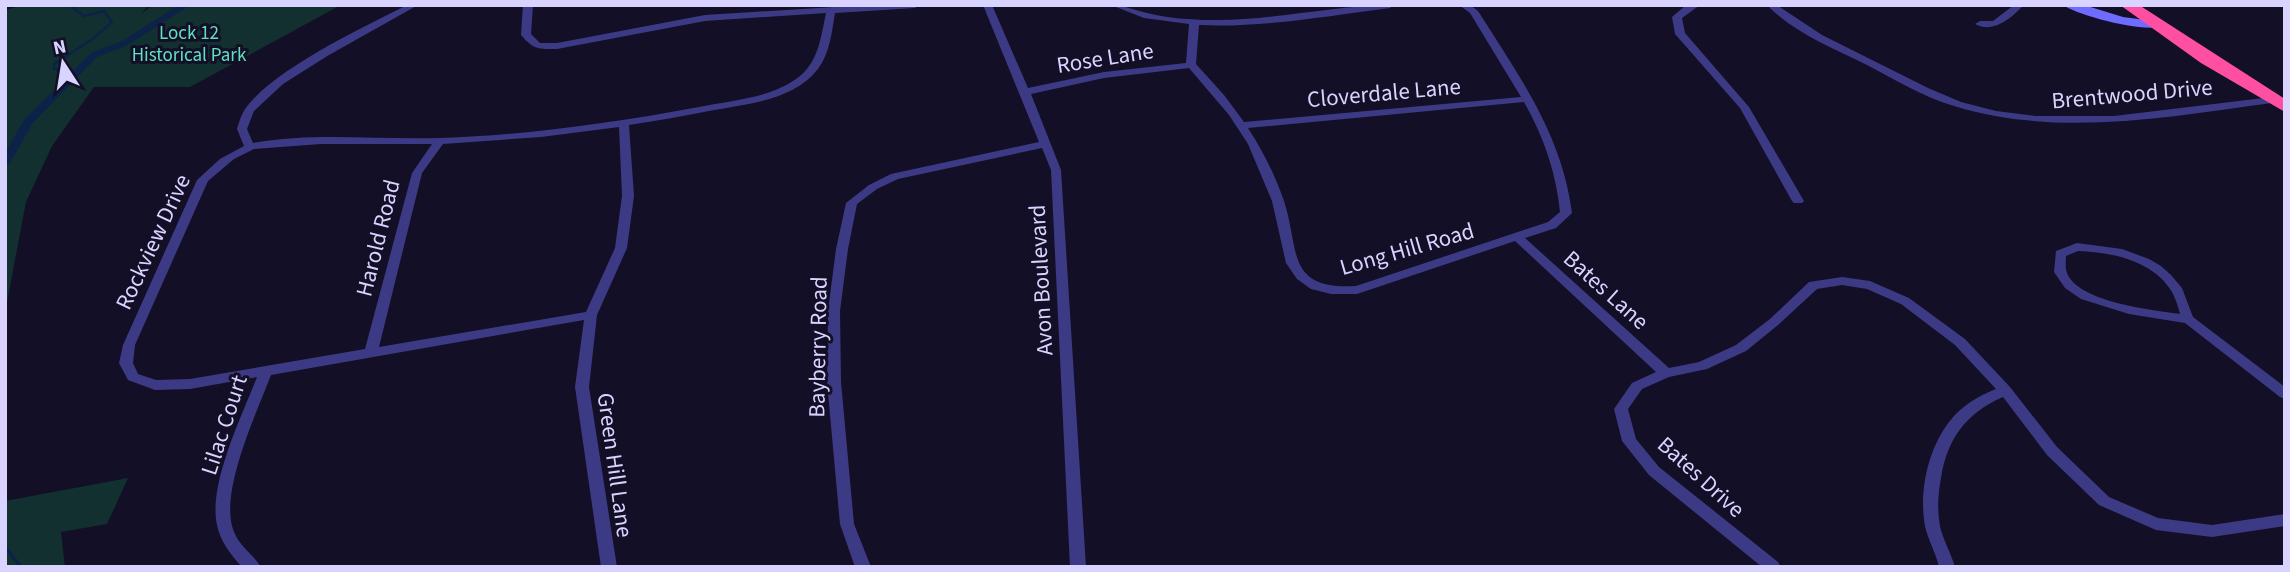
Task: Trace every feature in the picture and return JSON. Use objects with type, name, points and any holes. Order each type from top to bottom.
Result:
[{"type":"highway","points":[[2129,5],[2278,103]]},
{"type":"street","points":[[250,146],[242,129],[248,110],[265,93],[317,59],[414,5]]},
{"type":"street","points":[[527,5],[526,35],[537,46],[557,46],[705,18],[915,5]]},
{"type":"street","points":[[702,5],[705,18]]},
{"type":"street","name":"Avon Boulevard","points":[[987,5],[1056,170],[1078,567]]},
{"type":"street","points":[[1115,5],[1154,17],[1194,23],[1249,21],[1390,5]]},
{"type":"street","points":[[1463,5],[1473,11],[1528,99]]},
{"type":"street","points":[[1696,5],[1677,17],[1680,34],[1744,107],[1798,201]]},
{"type":"street","name":"Brentwood Drive","points":[[1770,5],[1795,24],[1923,90],[1956,104],[1995,114],[2037,121],[2086,122],[2278,103]]},
{"type":"street","points":[[1980,24],[1995,24],[2020,5]]},
{"type":"street","points":[[2069,5],[2122,21],[2156,24]]},
{"type":"street","name":"Rockview Drive","points":[[591,315],[190,384],[155,386],[133,377],[125,363],[129,345],[203,180],[222,162],[250,146],[299,141],[439,141],[538,136],[624,124],[753,99],[777,93],[798,82],[814,67],[821,53],[831,12]]},
{"type":"street","points":[[1191,65],[1194,23]]},
{"type":"street","name":"Rose Lane","points":[[1025,92],[1104,75],[1191,65]]},
{"type":"street","name":"Long Hill Road","points":[[1191,65],[1244,125],[1279,204],[1293,266],[1309,284],[1332,292],[1357,290],[1517,237],[1552,225],[1566,213],[1565,191],[1539,120],[1528,99]]},
{"type":"street","name":"Cloverdale Lane","points":[[1244,125],[1528,99]]},
{"type":"street","name":"Green Hill Lane","points":[[609,567],[582,387],[591,315],[621,248],[628,196],[624,124]]},
{"type":"street","name":"Harold Road","points":[[371,352],[417,173],[439,141]]},
{"type":"street","name":"Bayberry Road","points":[[863,567],[847,524],[834,382],[834,311],[842,249],[852,203],[873,187],[895,176],[1044,144]]},
{"type":"street","name":"Bates Lane","points":[[1517,237],[1666,373]]},
{"type":"street","points":[[2188,319],[2176,288],[2158,271],[2130,255],[2100,247],[2077,247],[2060,254],[2057,266],[2062,279],[2076,292],[2108,305],[2188,319],[2285,394]]},
{"type":"street","name":"Bates Drive","points":[[1773,567],[1654,471],[1629,442],[1621,409],[1637,386],[1666,373],[1702,366],[1741,348],[1774,322],[1813,285],[1842,281],[1870,285],[1905,301],[1960,342],[2005,390],[2052,451],[2104,501],[2156,524],[2212,531],[2285,520]]},
{"type":"street","name":"Lilac Court","points":[[253,567],[238,555],[222,520],[228,478],[266,371]]},
{"type":"street","points":[[1947,567],[1933,530],[1931,496],[1936,458],[1949,429],[1978,401],[2005,390]]},
{"type":"green space","name":"Lock 12 Historical Park","points":[[24,5],[149,5],[140,15],[152,5],[341,5],[190,87],[94,87],[52,146],[26,202],[5,313],[5,10]]},
{"type":"green space","points":[[128,478],[107,524],[61,532],[65,567],[5,567],[5,501]]},
{"type":"waterway","points":[[74,5],[72,7],[84,16],[104,11],[112,22],[94,38],[54,64],[54,69],[74,73]]},
{"type":"waterway","points":[[5,163],[28,122],[94,55],[125,43],[186,5]]},
{"type":"waterway","points":[[5,547],[21,567]]}]
